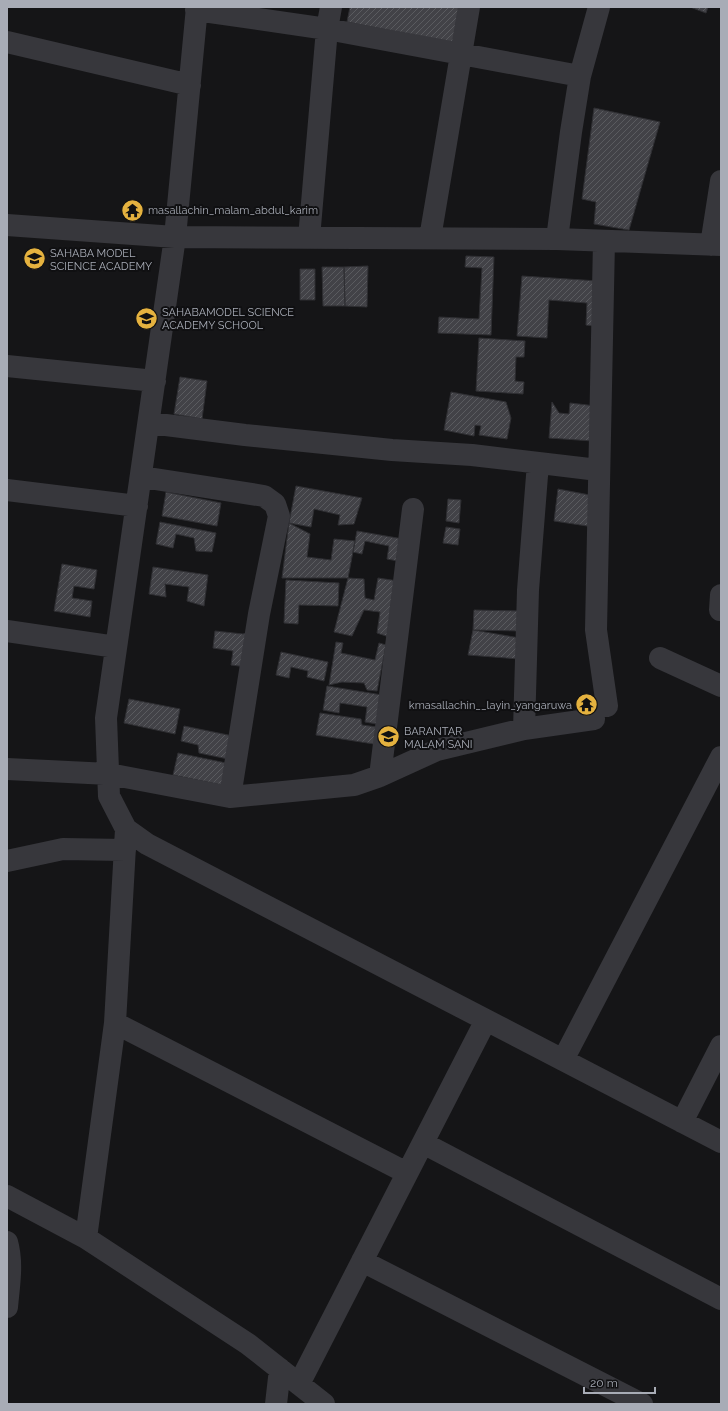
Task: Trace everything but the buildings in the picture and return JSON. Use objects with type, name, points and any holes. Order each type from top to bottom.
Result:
[{"type":"street","points":[[309,238],[327,29],[331,7]]},
{"type":"street","points":[[430,238],[470,7]]},
{"type":"street","points":[[557,239],[580,76],[599,7]]},
{"type":"street","points":[[86,1238],[115,1023],[126,840],[109,796],[106,718],[150,423],[175,237],[197,9],[327,29],[580,76]]},
{"type":"street","points":[[8,48],[190,85]]},
{"type":"street","points":[[7,225],[175,237],[557,239],[716,245],[721,181]]},
{"type":"street","points":[[7,769],[108,774],[230,797],[354,785],[380,776],[437,750],[600,712],[596,630],[598,470],[604,241]]},
{"type":"street","points":[[7,366],[155,381]]},
{"type":"street","points":[[150,423],[276,438],[392,450],[472,455],[598,470]]},
{"type":"street","points":[[524,729],[528,590],[538,463]]},
{"type":"street","points":[[142,477],[264,496],[275,504],[279,516],[259,614],[230,797]]},
{"type":"street","points":[[7,490],[137,506]]},
{"type":"street","points":[[380,776],[413,509]]},
{"type":"street","points":[[7,631],[116,647]]},
{"type":"street","points":[[660,658],[721,686]]},
{"type":"street","points":[[563,1060],[721,757]]},
{"type":"street","points":[[7,860],[63,848],[126,840],[147,844],[721,1142]]},
{"type":"street","points":[[299,1384],[486,1020]]},
{"type":"street","points":[[115,1023],[407,1173]]},
{"type":"street","points":[[682,1122],[721,1046]]},
{"type":"street","points":[[423,1143],[721,1299]]},
{"type":"street","points":[[7,1196],[86,1238],[248,1344],[324,1404]]},
{"type":"street","points":[[7,1242],[10,1253],[10,1276],[7,1307]]},
{"type":"street","points":[[362,1261],[642,1404]]},
{"type":"street","points":[[276,1404],[280,1369]]},
{"type":"place","name":"masallachin_malam_abdul_karim","points":[[132,210]]},
{"type":"place","name":"SAHABA MODEL SCIENCE ACADEMY","points":[[34,259]]},
{"type":"place","name":"SAHABAMODEL SCIENCE ACADEMY SCHOOL","points":[[146,318]]},
{"type":"place","name":"kmasallachin__layin_yangaruwa","points":[[587,705]]},
{"type":"place","name":"BARANTAR MALAM SANI","points":[[388,737]]}]
